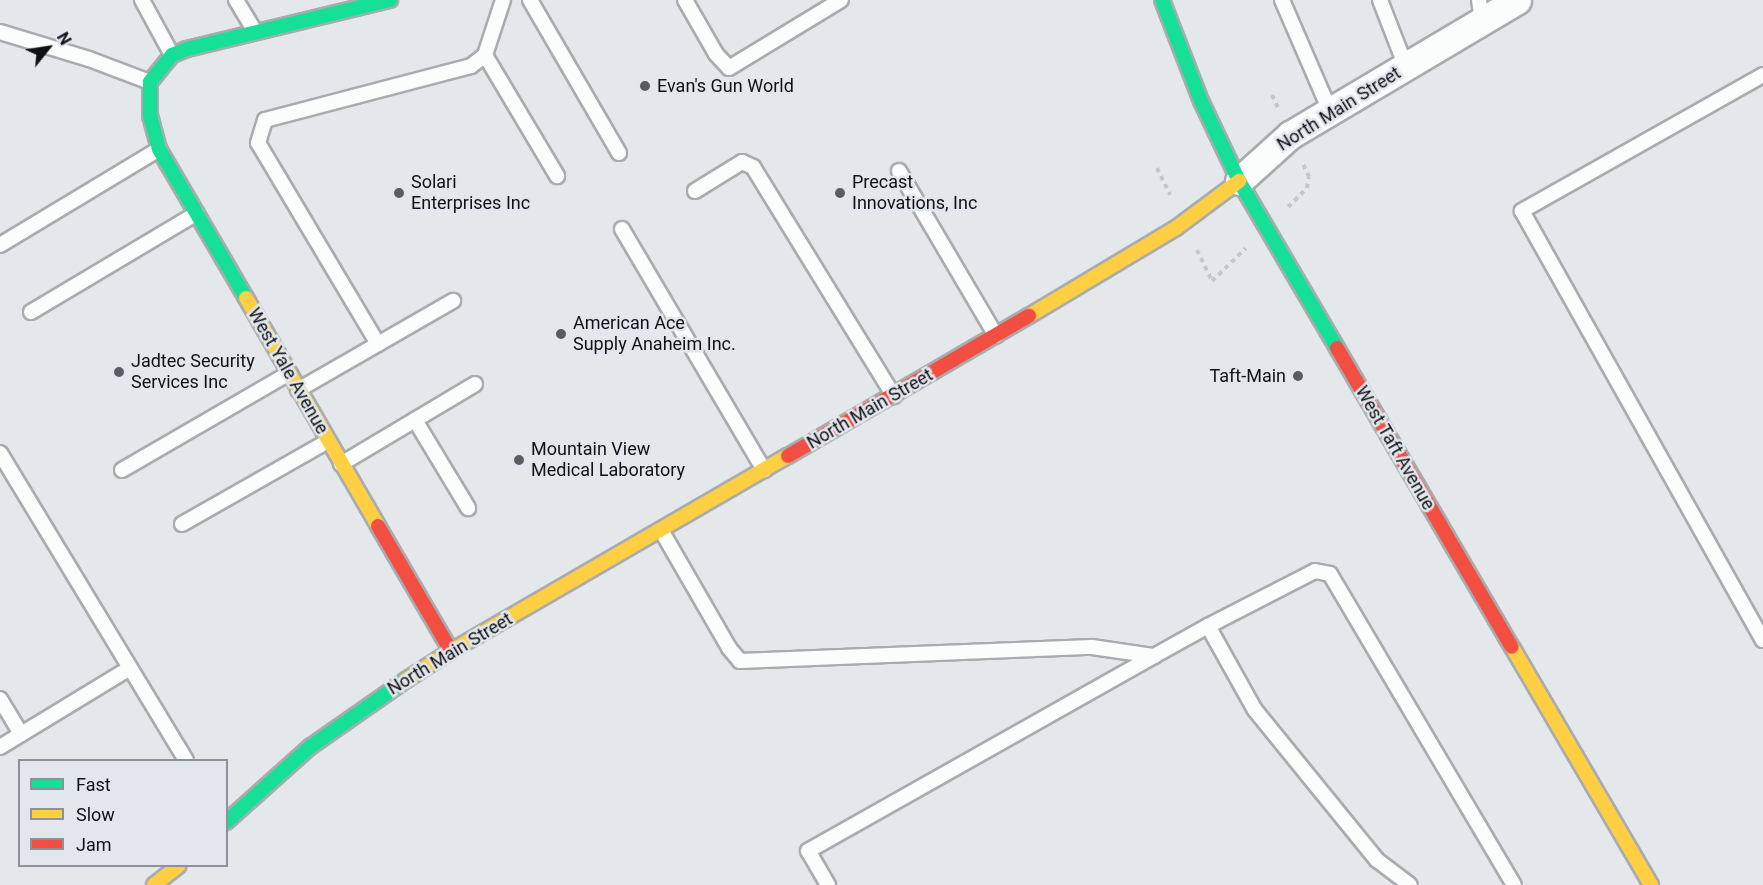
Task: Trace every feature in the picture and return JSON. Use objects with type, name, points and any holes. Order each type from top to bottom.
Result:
[{"type":"main road","points":[[150,82],[172,55],[255,32],[390,0]]},
{"type":"main road","name":"West Taft Avenue","points":[[1162,0],[1201,100],[1239,181],[1648,884]]},
{"type":"main road","name":"West Yale Avenue","points":[[150,82],[150,116],[159,149],[451,651]]},
{"type":"main road","name":"North Main Street","points":[[228,820],[310,747],[375,700],[451,651],[996,336],[1176,228],[1239,181]]},
{"type":"main road","points":[[154,885],[177,867]]},
{"type":"street","name":"North Main Street","points":[[1239,181],[1286,137],[1406,67],[1480,10],[1517,0]]},
{"type":"lane","points":[[142,0],[172,55]]},
{"type":"lane","points":[[236,0],[255,32]]},
{"type":"lane","points":[[378,344],[258,143],[265,120],[471,66],[485,55],[503,0]]},
{"type":"lane","points":[[530,0],[619,153]]},
{"type":"lane","points":[[685,0],[716,54],[729,68],[841,0]]},
{"type":"lane","points":[[1282,0],[1330,111]]},
{"type":"lane","points":[[1380,0],[1406,67]]},
{"type":"lane","points":[[0,32],[89,59],[150,82]]},
{"type":"lane","points":[[485,55],[557,177]]},
{"type":"lane","points":[[1763,75],[1522,211],[1763,640]]},
{"type":"lane","points":[[0,245],[159,149]]},
{"type":"lane","points":[[695,191],[742,162],[753,167],[894,396]]},
{"type":"lane","points":[[899,171],[996,336]]},
{"type":"lane","points":[[31,312],[197,213]]},
{"type":"lane","points":[[622,229],[764,470]]},
{"type":"lane","points":[[298,390],[453,301]]},
{"type":"lane","points":[[122,470],[289,373]]},
{"type":"lane","points":[[341,464],[475,384]]},
{"type":"lane","points":[[415,420],[468,508]]},
{"type":"lane","points":[[182,524],[328,441]]},
{"type":"lane","points":[[0,453],[4,470],[185,759]]},
{"type":"lane","points":[[661,530],[729,648],[740,661],[1092,647],[1154,656]]},
{"type":"lane","points":[[828,885],[808,851],[1208,626],[1315,571],[1330,574],[1514,885]]},
{"type":"lane","points":[[1208,626],[1255,710],[1377,860],[1410,885]]},
{"type":"lane","points":[[0,747],[130,668]]},
{"type":"lane","points":[[0,699],[21,734]]},
{"type":"traffic: fast","points":[[246,298],[159,149],[150,116],[150,82],[172,55],[187,49],[390,0]]},
{"type":"traffic: fast","points":[[1162,0],[1201,101],[1239,181],[1337,348]]},
{"type":"traffic: fast","points":[[228,820],[310,747],[406,680]]},
{"type":"traffic: slow","points":[[1029,316],[1176,228],[1239,181]]},
{"type":"traffic: slow","points":[[246,298],[378,526]]},
{"type":"traffic: slow","points":[[406,680],[451,651],[788,456]]},
{"type":"traffic: slow","points":[[1512,647],[1651,885]]},
{"type":"traffic: slow","points":[[154,885],[177,867]]},
{"type":"traffic: jam","points":[[788,456],[1029,316]]},
{"type":"traffic: jam","points":[[1337,348],[1512,647]]},
{"type":"traffic: jam","points":[[378,526],[451,651]]},
{"type":"place","name":"Evan's Gun World","points":[[645,86]]},
{"type":"place","name":"Solari Enterprises Inc","points":[[399,193]]},
{"type":"place","name":"Precast Innovations, Inc","points":[[840,193]]},
{"type":"place","name":"American Ace Supply Anaheim Inc.","points":[[561,334]]},
{"type":"place","name":"Jadtec Security Services Inc","points":[[119,372]]},
{"type":"place","name":"Taft-Main","points":[[1298,376]]},
{"type":"place","name":"Mountain View Medical Laboratory","points":[[519,460]]}]
